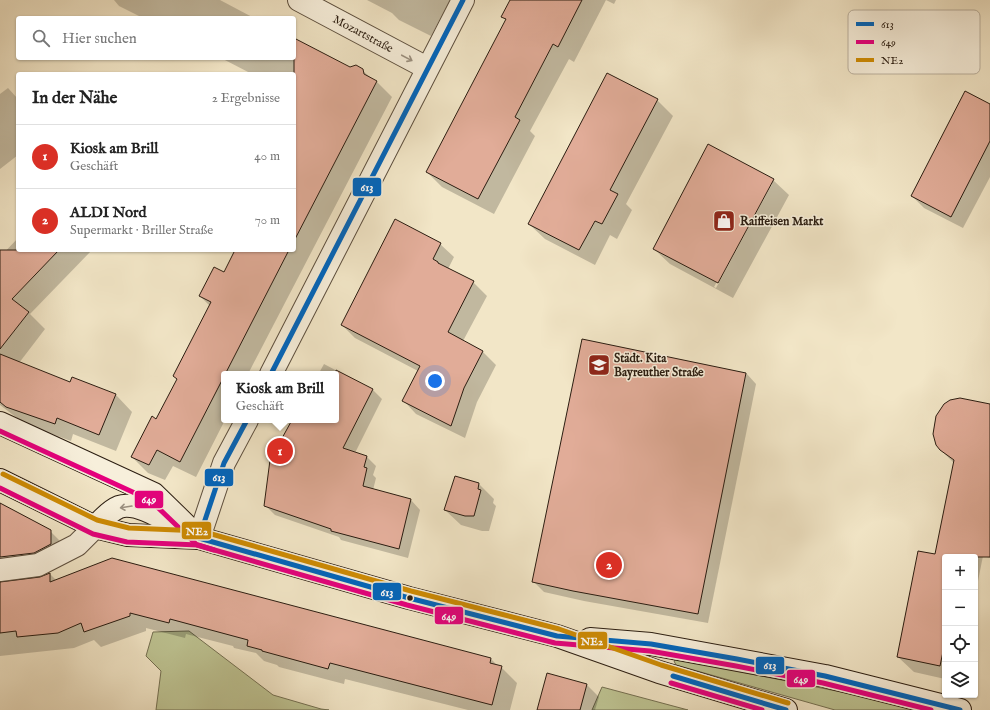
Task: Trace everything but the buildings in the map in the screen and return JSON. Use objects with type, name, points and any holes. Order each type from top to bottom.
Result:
[{"type":"main road","name":"Mozartstraße","points":[[299,0],[427,68]]},
{"type":"main road","points":[[273,371],[463,0]]},
{"type":"main road","points":[[0,423],[154,494],[199,538]]},
{"type":"main road","points":[[199,538],[224,463],[245,423]]},
{"type":"main road","points":[[0,480],[95,527],[128,536],[199,538]]},
{"type":"main road","points":[[0,570],[38,565],[77,545],[109,513],[120,507],[133,506],[199,538],[410,598],[557,636],[659,672],[786,710]]},
{"type":"main road","points":[[557,636],[651,644],[744,661],[825,676],[960,710]]},
{"type":"green space","points":[[189,631],[273,695],[329,710],[156,710],[161,671],[146,656],[153,632]]},
{"type":"green space","points":[[677,659],[876,699],[919,710],[835,710],[676,665],[674,661]]},
{"type":"green space","points":[[602,687],[688,710],[592,710]]},
{"type":"transit line","name":"613","points":[[273,371],[463,0]]},
{"type":"transit line","name":"613","points":[[199,538],[224,463],[245,423]]},
{"type":"transit line","name":"649","points":[[0,431],[150,500],[197,545],[407,605],[555,643],[650,651],[736,666],[823,683],[931,710]]},
{"type":"transit line","name":"NE2","points":[[3,474],[97,520],[129,528],[201,531],[411,591],[559,629],[661,665],[788,703]]},
{"type":"transit line","name":"649","points":[[0,488],[93,534],[127,542],[198,545],[214,550]]},
{"type":"transit line","name":"613","points":[[199,538],[409,598],[557,636],[651,644],[737,659],[825,676],[960,710]]},
{"type":"transit line","name":"613","points":[[673,676],[786,710]]},
{"type":"transit line","name":"649","points":[[671,683],[762,710]]},
{"type":"place","name":"Raiffeisen Markt","points":[[724,221]]},
{"type":"place","name":"Städt. Kita Bayreuther Straße","points":[[599,365]]},
{"type":"place","name":"Kiosk am Brill","points":[[280,451]]},
{"type":"place","name":"ALDI Nord","points":[[609,565]]}]
